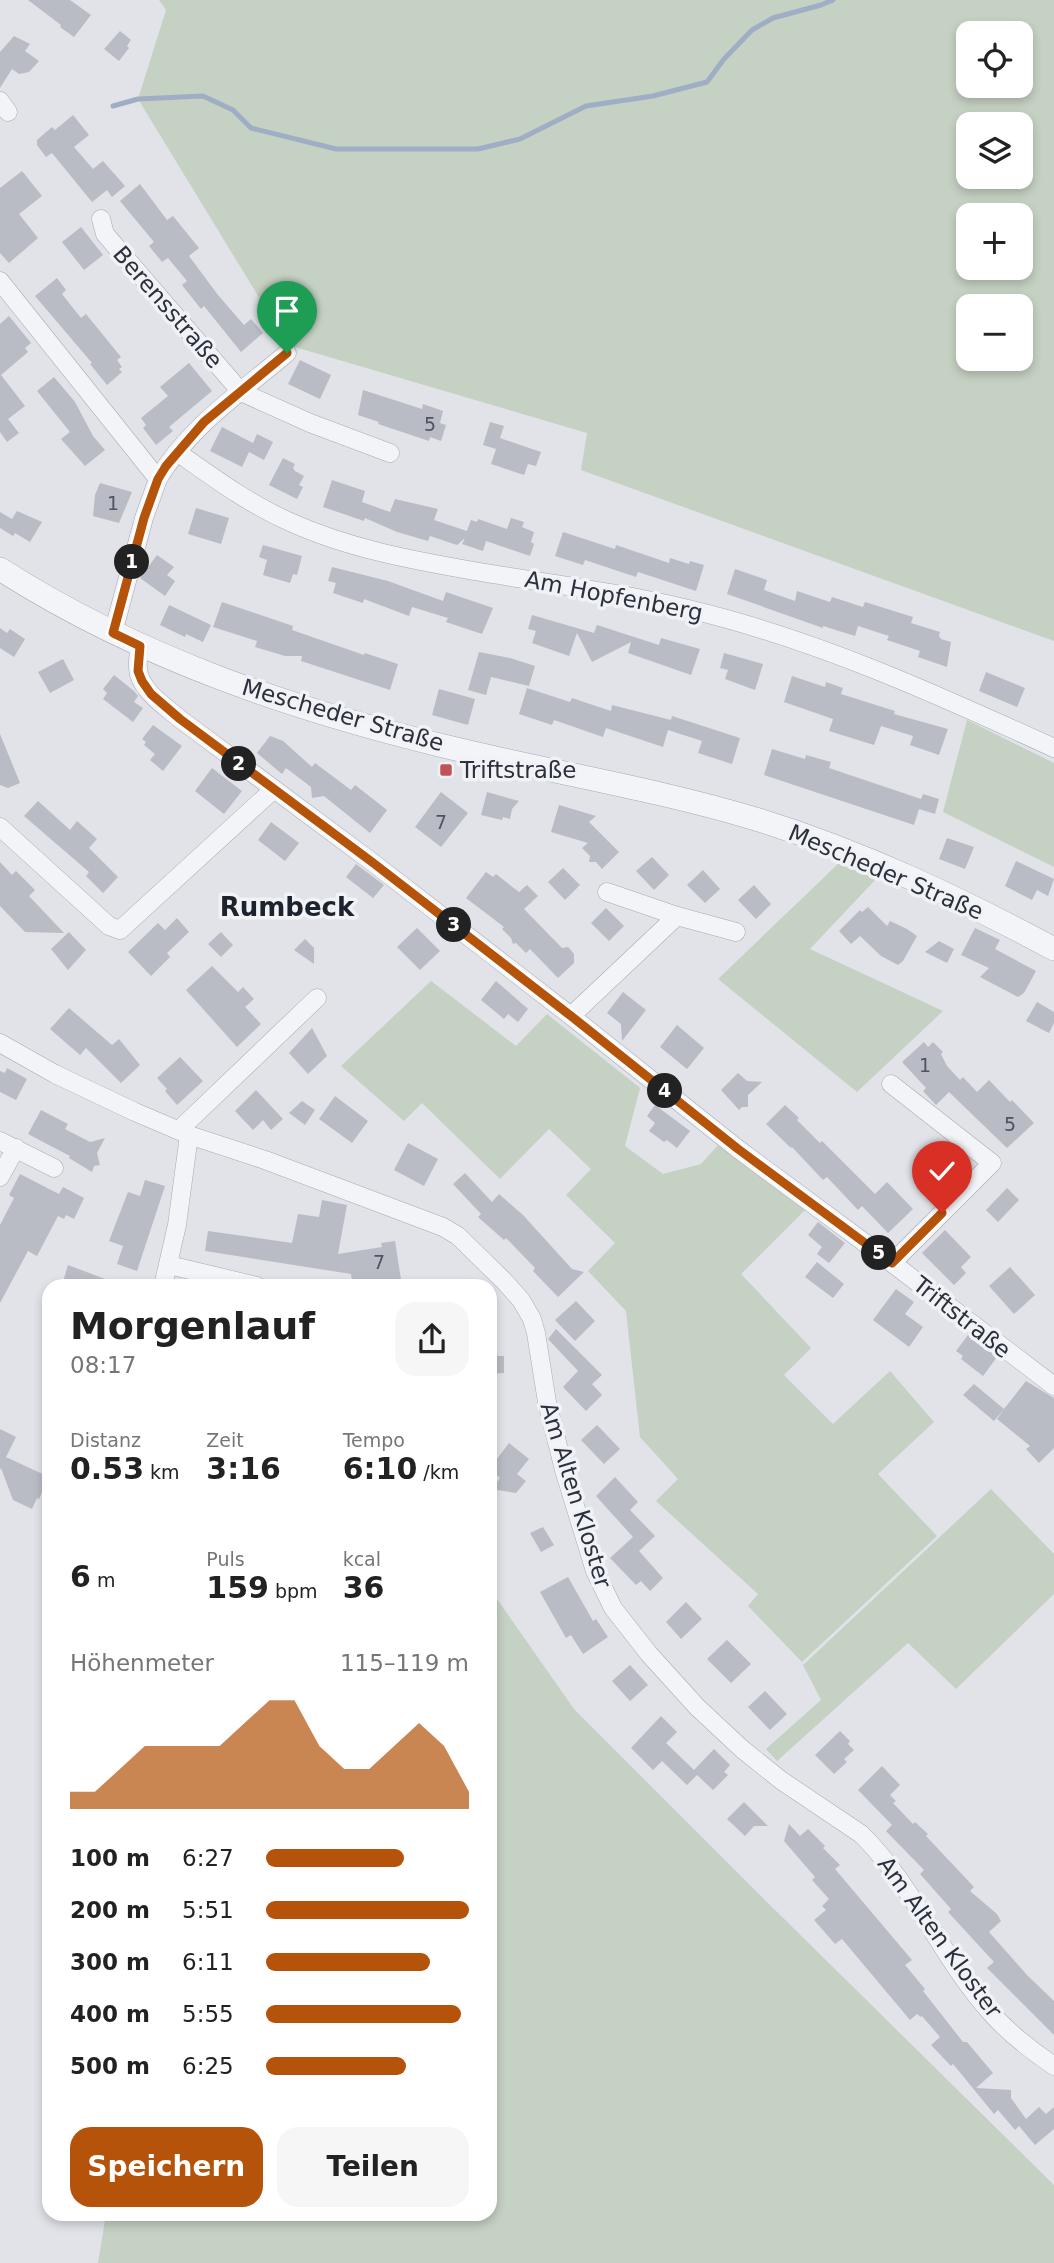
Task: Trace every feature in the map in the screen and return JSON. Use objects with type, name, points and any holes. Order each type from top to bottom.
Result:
[{"type":"street","name":"Berensstraße","points":[[101,219],[105,234],[241,392]]},
{"type":"street","points":[[0,281],[158,479]]},
{"type":"street","points":[[113,633],[144,518],[158,479],[177,452],[204,422],[287,353]]},
{"type":"street","points":[[241,392],[310,423],[390,453]]},
{"type":"street","name":"Am Hopfenberg","points":[[177,452],[247,500],[271,513],[337,540],[432,564],[652,601],[726,618],[866,667],[953,702],[1054,748]]},
{"type":"street","name":"Mescheder Straße","points":[[0,569],[73,613],[140,646],[261,693],[336,717],[453,748],[677,798],[785,829],[837,846],[912,877],[1054,949]]},
{"type":"street","name":"Triftstraße","points":[[140,646],[138,671],[151,694],[180,719],[372,862],[738,1149],[1054,1386]]},
{"type":"street","points":[[0,828],[109,926],[120,930],[273,790]]},
{"type":"street","points":[[607,892],[736,932]]},
{"type":"street","points":[[571,1016],[677,915]]},
{"type":"street","points":[[165,1279],[177,1225],[184,1133],[317,998]]},
{"type":"street","name":"Am Alten Kloster","points":[[0,1043],[55,1074],[184,1133],[265,1160],[443,1227],[458,1236],[513,1290],[535,1327],[547,1402],[565,1470],[592,1563],[613,1608],[649,1654],[697,1707],[742,1749],[782,1781],[861,1834],[872,1845],[891,1868],[973,1991],[992,2014],[1051,2058]]},
{"type":"street","points":[[891,1084],[992,1163],[892,1263]]},
{"type":"street","points":[[0,1177],[8,1145],[54,1168]]},
{"type":"street","points":[[169,1265],[228,1279]]},
{"type":"green space","points":[[159,0],[1054,0],[1054,641],[581,470],[587,433],[288,345],[138,99],[166,10]]},
{"type":"green space","points":[[967,720],[1054,763],[1054,867],[943,812]]},
{"type":"green space","points":[[839,863],[876,879],[810,949],[943,1011],[857,1092],[718,979]]},
{"type":"green space","points":[[431,981],[516,1046],[547,1014],[640,1088],[625,1146],[663,1174],[701,1164],[719,1144],[806,1209],[741,1274],[811,1348],[784,1375],[833,1424],[890,1371],[934,1422],[878,1474],[937,1536],[802,1662],[748,1606],[758,1594],[656,1501],[678,1479],[640,1437],[626,1311],[588,1271],[615,1243],[566,1195],[591,1169],[549,1129],[500,1179],[422,1103],[404,1121],[341,1066]]},
{"type":"green space","points":[[991,1489],[1054,1554],[1054,1594],[956,1689],[908,1643],[777,1761],[766,1749],[821,1700],[803,1665]]},
{"type":"green space","points":[[497,1599],[574,1709],[1054,2185],[1054,2263],[98,2263],[105,2221],[497,2221]]},
{"type":"building","points":[[28,0],[70,0],[91,15],[74,37]]},
{"type":"building","points":[[120,31],[131,40],[127,46],[129,48],[119,61],[104,49]]},
{"type":"building","points":[[14,36],[30,44],[25,51],[39,61],[29,72],[19,74],[12,69],[0,88],[0,52]]},
{"type":"building","points":[[73,115],[89,135],[74,147],[93,169],[103,161],[125,186],[112,197],[107,190],[92,202],[52,153],[46,157],[37,145],[37,140],[52,127],[55,130]]},
{"type":"building","points":[[22,171],[42,196],[19,214],[38,238],[9,263],[0,253],[0,188]]},
{"type":"building","points":[[140,184],[167,220],[173,216],[199,248],[189,256],[218,295],[244,325],[251,319],[263,333],[241,352],[204,306],[201,309],[182,285],[187,281],[168,258],[162,262],[149,246],[154,242],[120,201]]},
{"type":"building","points":[[81,227],[103,255],[84,270],[62,242]]},
{"type":"building","points":[[57,278],[66,290],[62,294],[81,318],[86,314],[121,357],[117,360],[122,372],[107,385],[90,364],[92,363],[35,296]]},
{"type":"building","points":[[9,316],[31,343],[25,348],[28,352],[1,375],[25,406],[8,419],[19,433],[7,442],[0,432],[0,324]]},
{"type":"building","points":[[300,360],[331,375],[320,399],[288,384]]},
{"type":"building","points":[[189,363],[212,391],[169,427],[173,431],[156,445],[143,428],[146,425],[141,418],[168,396],[160,387]]},
{"type":"building","points":[[54,377],[75,402],[93,436],[105,450],[85,466],[61,439],[70,432],[37,391]]},
{"type":"building","points":[[363,390],[422,409],[423,404],[443,411],[440,423],[446,425],[441,441],[430,437],[429,441],[358,415]]},
{"type":"building","points":[[490,422],[504,426],[500,438],[541,452],[536,466],[528,464],[524,475],[491,464],[496,449],[483,445]]},
{"type":"building","points":[[222,427],[253,443],[257,434],[273,442],[264,460],[249,452],[242,467],[210,451]]},
{"type":"building","points":[[283,458],[295,464],[295,471],[304,476],[299,485],[303,487],[297,499],[269,485]]},
{"type":"building","points":[[332,480],[365,491],[362,502],[390,512],[395,499],[438,509],[434,520],[467,531],[471,520],[477,522],[478,519],[507,529],[511,518],[524,522],[522,527],[534,532],[530,556],[486,541],[483,551],[462,544],[465,538],[457,545],[430,536],[428,541],[397,532],[365,518],[364,521],[323,507]]},
{"type":"building","points":[[100,483],[132,492],[119,523],[93,516],[95,495]]},
{"type":"building","points":[[196,508],[229,518],[221,544],[188,534]]},
{"type":"building","points":[[17,511],[42,522],[30,542],[0,528],[0,512],[12,519]]},
{"type":"building","points":[[563,532],[615,549],[616,545],[669,563],[670,558],[704,565],[696,591],[638,572],[636,577],[585,560],[583,565],[555,556]]},
{"type":"building","points":[[263,545],[302,556],[297,575],[293,574],[290,583],[263,575],[267,560],[259,557]]},
{"type":"building","points":[[157,555],[174,567],[167,575],[175,581],[165,596],[140,578]]},
{"type":"building","points":[[332,567],[388,581],[443,601],[446,592],[493,608],[482,634],[446,622],[448,618],[412,607],[409,616],[364,599],[363,603],[333,593],[336,583],[328,581]]},
{"type":"building","points":[[735,569],[767,580],[764,590],[795,601],[797,591],[830,602],[832,597],[863,607],[865,602],[913,617],[911,623],[940,632],[941,639],[951,642],[947,667],[918,657],[920,651],[887,640],[889,636],[858,626],[855,636],[823,628],[727,594]]},
{"type":"building","points":[[222,602],[293,626],[292,630],[398,664],[390,690],[301,661],[302,656],[285,656],[255,647],[257,641],[213,627]]},
{"type":"building","points":[[169,605],[211,625],[203,642],[160,625]]},
{"type":"building","points":[[532,615],[594,633],[597,625],[659,645],[661,638],[700,649],[691,675],[628,653],[631,642],[592,662],[577,633],[569,656],[532,643],[536,631],[528,629]]},
{"type":"building","points":[[0,628],[7,633],[10,629],[25,639],[14,657],[0,648]]},
{"type":"building","points":[[479,652],[535,666],[529,686],[491,677],[486,695],[468,690]]},
{"type":"building","points":[[724,653],[763,664],[755,690],[725,679],[728,670],[720,668]]},
{"type":"building","points":[[63,659],[74,680],[50,693],[38,672]]},
{"type":"building","points":[[986,672],[1025,688],[1017,707],[979,691]]},
{"type":"building","points":[[114,675],[134,691],[138,696],[134,702],[143,708],[133,722],[103,699],[107,693],[103,689]]},
{"type":"building","points":[[792,676],[825,687],[826,682],[843,688],[841,694],[895,711],[894,714],[948,729],[939,755],[910,745],[913,736],[881,726],[874,745],[829,731],[833,719],[784,702]]},
{"type":"building","points":[[527,688],[570,702],[572,698],[611,711],[612,705],[671,720],[672,716],[740,738],[732,764],[698,753],[702,741],[668,730],[663,747],[606,728],[603,737],[554,720],[552,725],[519,714]]},
{"type":"building","points":[[439,689],[475,699],[468,725],[432,715]]},
{"type":"building","points":[[153,725],[182,746],[163,771],[150,760],[155,754],[144,745],[146,742],[142,739]]},
{"type":"building","points":[[0,734],[20,783],[8,788],[0,785]]},
{"type":"building","points":[[270,736],[283,741],[312,767],[315,763],[351,790],[355,785],[387,810],[370,833],[324,796],[312,798],[311,787],[286,768],[282,774],[257,753]]},
{"type":"building","points":[[772,749],[805,759],[806,755],[831,762],[829,768],[921,799],[923,794],[939,799],[935,814],[919,809],[914,825],[764,775]]},
{"type":"building","points":[[212,768],[242,791],[224,814],[195,791]]},
{"type":"building","points":[[441,792],[468,813],[441,847],[415,827]]},
{"type":"building","points":[[487,792],[519,801],[512,809],[510,819],[481,815]]},
{"type":"building","points":[[38,801],[70,830],[77,821],[97,839],[89,848],[118,877],[103,893],[86,876],[89,872],[24,816]]},
{"type":"building","points":[[559,805],[596,816],[589,822],[619,852],[602,869],[596,862],[589,862],[590,856],[582,848],[588,843],[551,832]]},
{"type":"building","points":[[271,822],[299,843],[285,861],[258,840]]},
{"type":"building","points":[[947,838],[974,847],[965,869],[939,859]]},
{"type":"building","points":[[652,857],[669,875],[654,890],[636,871]]},
{"type":"building","points":[[1016,861],[1054,879],[1048,896],[1037,890],[1032,900],[1005,886]]},
{"type":"building","points":[[0,862],[12,875],[16,871],[35,890],[29,896],[64,933],[25,932],[0,906]]},
{"type":"building","points":[[356,864],[384,885],[373,898],[346,877]]},
{"type":"building","points":[[563,868],[580,885],[565,900],[548,882]]},
{"type":"building","points":[[703,870],[720,889],[705,903],[687,885]]},
{"type":"building","points":[[486,872],[493,877],[496,874],[519,892],[527,885],[538,896],[524,909],[562,948],[568,947],[574,954],[574,963],[558,978],[530,949],[526,953],[516,943],[513,944],[502,929],[504,927],[466,898]]},
{"type":"building","points":[[754,885],[771,904],[756,919],[738,900]]},
{"type":"building","points":[[868,907],[887,926],[890,921],[917,936],[898,965],[881,956],[860,936],[851,944],[839,931],[860,910],[862,912]]},
{"type":"building","points":[[606,908],[624,926],[609,941],[591,923]]},
{"type":"building","points":[[177,918],[189,932],[167,953],[170,957],[151,976],[128,952],[158,923],[165,930]]},
{"type":"building","points":[[417,928],[440,951],[420,970],[397,947]]},
{"type":"building","points":[[975,928],[1000,940],[995,949],[1036,971],[1024,993],[1018,997],[980,977],[989,968],[961,955]]},
{"type":"building","points":[[69,932],[86,950],[68,970],[51,949]]},
{"type":"building","points":[[221,932],[233,945],[221,957],[208,944]]},
{"type":"building","points":[[305,939],[314,948],[314,964],[294,950]]},
{"type":"building","points":[[939,941],[954,949],[947,963],[925,952]]},
{"type":"building","points":[[212,966],[238,992],[243,987],[254,999],[245,1007],[261,1024],[237,1047],[186,990]]},
{"type":"building","points":[[496,981],[528,1009],[518,1022],[508,1014],[504,1019],[481,1000]]},
{"type":"building","points":[[623,992],[646,1010],[622,1041],[621,1024],[607,1013]]},
{"type":"building","points":[[1037,1002],[1054,1012],[1054,1023],[1049,1033],[1026,1021]]},
{"type":"building","points":[[69,1008],[112,1045],[119,1039],[140,1065],[121,1083],[86,1048],[80,1055],[50,1029]]},
{"type":"building","points":[[677,1025],[704,1048],[687,1069],[660,1047]]},
{"type":"building","points":[[312,1028],[327,1056],[308,1074],[289,1053]]},
{"type":"building","points":[[924,1042],[928,1047],[933,1042],[943,1052],[941,1054],[947,1066],[960,1080],[963,1077],[977,1092],[989,1080],[1034,1123],[1007,1148],[949,1092],[936,1105],[923,1091],[926,1088],[902,1062]]},
{"type":"building","points":[[180,1057],[203,1081],[177,1105],[157,1078]]},
{"type":"building","points":[[7,1068],[27,1079],[16,1100],[0,1092],[0,1071],[5,1073]]},
{"type":"building","points":[[738,1073],[747,1081],[762,1082],[748,1095],[748,1107],[739,1110],[721,1090]]},
{"type":"building","points":[[256,1090],[283,1119],[271,1130],[263,1120],[253,1130],[235,1111]]},
{"type":"building","points":[[335,1096],[368,1121],[352,1143],[319,1119]]},
{"type":"building","points":[[302,1101],[315,1110],[305,1125],[289,1113]]},
{"type":"building","points":[[655,1105],[690,1131],[677,1148],[649,1131],[655,1123],[647,1116]]},
{"type":"building","points":[[785,1105],[820,1143],[822,1141],[875,1194],[887,1182],[913,1209],[888,1233],[862,1206],[858,1210],[827,1177],[823,1180],[766,1124]]},
{"type":"building","points":[[41,1110],[68,1124],[65,1129],[90,1142],[105,1138],[97,1153],[100,1165],[94,1166],[92,1172],[69,1158],[70,1156],[28,1134]]},
{"type":"building","points":[[408,1143],[438,1159],[424,1186],[394,1170]]},
{"type":"building","points":[[465,1173],[492,1202],[499,1194],[523,1215],[572,1269],[584,1272],[558,1297],[506,1238],[504,1240],[478,1217],[481,1214],[453,1184]]},
{"type":"building","points":[[20,1174],[59,1194],[63,1187],[84,1198],[74,1219],[66,1215],[64,1219],[58,1216],[37,1256],[28,1251],[0,1303],[0,1225],[14,1198],[9,1195]]},
{"type":"building","points":[[145,1180],[165,1186],[137,1271],[117,1264],[123,1246],[109,1241],[128,1192],[140,1196]]},
{"type":"building","points":[[1007,1188],[1019,1200],[998,1222],[986,1210]]},
{"type":"building","points":[[322,1200],[347,1205],[338,1254],[382,1247],[381,1243],[395,1241],[401,1279],[352,1279],[351,1274],[205,1251],[208,1231],[292,1243],[298,1214],[319,1217]]},
{"type":"building","points":[[818,1222],[845,1243],[829,1263],[817,1254],[822,1247],[808,1235]]},
{"type":"building","points":[[945,1230],[971,1257],[961,1267],[966,1273],[954,1285],[922,1253]]},
{"type":"building","points":[[817,1262],[844,1284],[833,1298],[805,1277]]},
{"type":"building","points":[[68,1265],[105,1279],[64,1279]]},
{"type":"building","points":[[1010,1267],[1035,1295],[1014,1314],[989,1286]]},
{"type":"building","points":[[896,1289],[914,1302],[905,1314],[923,1327],[909,1347],[873,1320]]},
{"type":"building","points":[[576,1301],[595,1321],[575,1341],[555,1320]]},
{"type":"building","points":[[556,1329],[602,1375],[592,1384],[602,1395],[586,1411],[563,1387],[578,1371],[548,1339]]},
{"type":"building","points":[[968,1335],[997,1357],[983,1376],[961,1359],[963,1356],[956,1351]]},
{"type":"building","points":[[497,1356],[504,1356],[504,1373],[497,1374]]},
{"type":"building","points":[[1026,1381],[1054,1398],[1054,1448],[1039,1463],[1026,1449],[1030,1446],[997,1419]]},
{"type":"building","points":[[974,1384],[1004,1409],[994,1421],[963,1395]]},
{"type":"building","points":[[597,1425],[620,1449],[604,1464],[581,1440]]},
{"type":"building","points":[[0,1429],[16,1437],[6,1457],[42,1474],[42,1492],[32,1509],[13,1500],[1,1468],[0,1470]]},
{"type":"building","points":[[509,1443],[529,1459],[517,1474],[526,1481],[516,1493],[497,1490],[500,1478],[497,1475],[497,1459]]},
{"type":"building","points":[[615,1477],[638,1502],[630,1510],[655,1536],[639,1551],[663,1578],[650,1591],[641,1581],[636,1585],[610,1558],[633,1537],[596,1496]]},
{"type":"building","points":[[543,1527],[554,1545],[541,1552],[530,1533]]},
{"type":"building","points":[[568,1577],[593,1621],[596,1619],[608,1637],[583,1654],[571,1635],[566,1638],[540,1592]]},
{"type":"building","points":[[686,1602],[702,1619],[681,1639],[666,1622]]},
{"type":"building","points":[[727,1640],[751,1664],[731,1683],[707,1659]]},
{"type":"building","points":[[630,1665],[648,1685],[630,1701],[612,1681]]},
{"type":"building","points":[[765,1691],[787,1714],[770,1730],[748,1707]]},
{"type":"building","points":[[661,1716],[677,1732],[666,1743],[694,1770],[714,1749],[730,1765],[724,1772],[728,1775],[713,1790],[697,1775],[687,1785],[662,1761],[653,1770],[631,1748]]},
{"type":"building","points":[[840,1731],[850,1741],[848,1744],[854,1750],[844,1759],[847,1762],[834,1774],[815,1755]]},
{"type":"building","points":[[882,1766],[900,1785],[890,1795],[896,1801],[893,1803],[913,1824],[915,1822],[928,1834],[926,1836],[974,1887],[970,1891],[997,1914],[1001,1921],[989,1932],[1054,2001],[1054,2035],[987,1968],[994,1962],[948,1912],[951,1909],[920,1874],[924,1870],[886,1831],[892,1825],[858,1790]]},
{"type":"building","points":[[744,1802],[768,1826],[754,1826],[745,1836],[727,1819]]},
{"type":"building","points":[[789,1824],[800,1836],[808,1829],[825,1846],[823,1848],[840,1865],[835,1869],[912,1960],[905,1965],[925,1989],[923,1991],[963,2042],[967,2042],[993,2073],[976,2088],[1011,2090],[1011,2098],[1026,2119],[1039,2107],[1046,2114],[1054,2107],[1054,2129],[1035,2145],[1019,2126],[1015,2130],[998,2110],[994,2114],[953,2064],[951,2066],[931,2045],[940,2037],[922,2016],[917,2014],[910,2020],[842,1939],[835,1944],[814,1920],[826,1910],[822,1906],[829,1899],[812,1880],[815,1877],[784,1841]]},
{"type":"waterway","points":[[113,106],[138,99],[203,96],[233,110],[251,128],[336,149],[478,149],[520,139],[586,106],[653,96],[707,82],[724,59],[752,30],[773,18],[833,0]]},
{"type":"place","name":"Triftstraße","points":[[446,770]]},
{"type":"district","name":"Rumbeck","points":[[287,907]]},
{"type":"route","points":[[287,353],[204,422],[190,436],[158,479],[144,518],[113,633],[140,646],[138,671],[151,694],[180,719],[372,862],[571,1016],[738,1149],[892,1263],[942,1213]]}]
